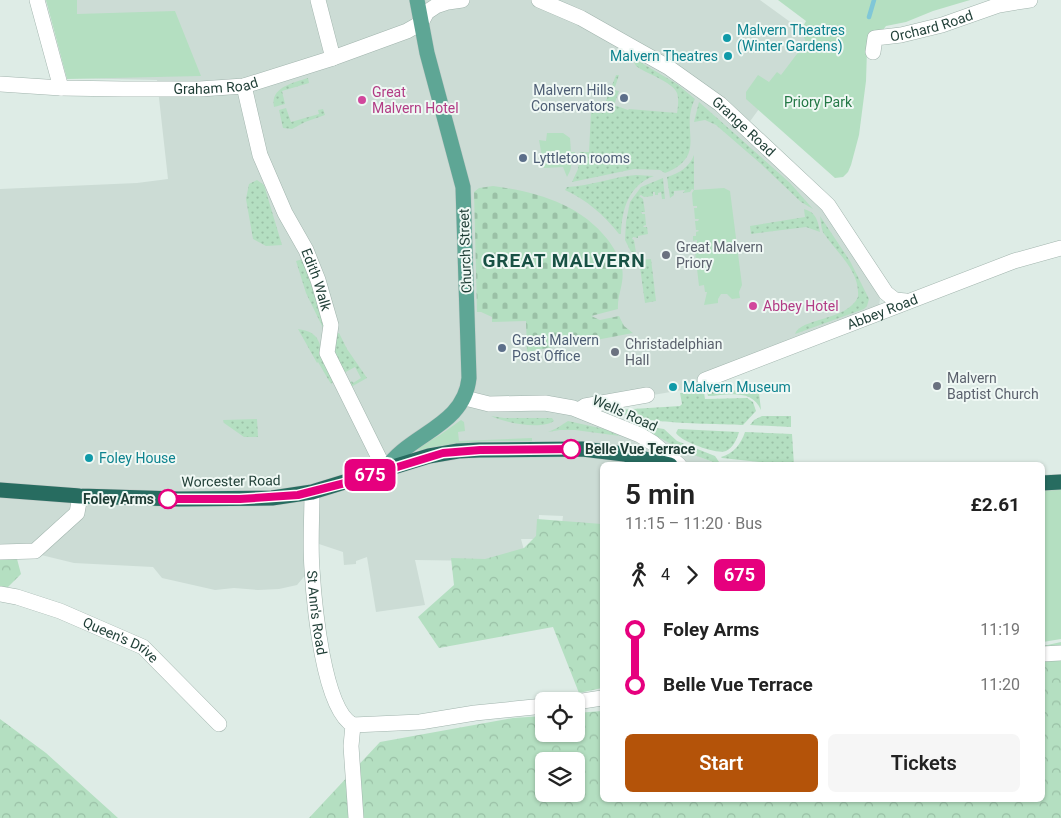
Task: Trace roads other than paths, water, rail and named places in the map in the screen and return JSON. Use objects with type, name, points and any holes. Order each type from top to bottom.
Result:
[{"type":"highway","points":[[312,492],[443,453],[536,448],[582,449],[611,452],[656,462]]},
{"type":"highway","points":[[1045,483],[1061,482]]},
{"type":"highway","name":"Worcester Road","points":[[0,490],[80,496],[240,499],[272,498],[312,492]]},
{"type":"main road","name":"Church Street","points":[[417,0],[427,53],[463,187],[469,364],[468,389],[465,398]]},
{"type":"main road","points":[[385,470],[405,448],[446,420],[465,398]]},
{"type":"street","points":[[37,0],[61,88]]},
{"type":"street","points":[[318,0],[333,58]]},
{"type":"street","points":[[421,23],[427,12],[436,6],[462,0]]},
{"type":"street","name":"Grange Road","points":[[539,0],[581,18],[668,67],[720,104],[828,205],[886,293],[895,300],[906,301]]},
{"type":"street","name":"Orchard Road","points":[[873,52],[875,38],[901,35],[934,27],[999,6],[1030,0]]},
{"type":"street","name":"Graham Road","points":[[0,84],[61,88],[200,89],[244,86],[333,58],[421,23]]},
{"type":"street","name":"Edith Walk","points":[[244,86],[260,155],[286,213],[306,250],[318,280],[331,325],[327,353],[385,470]]},
{"type":"street","name":"Abbey Road","points":[[705,380],[906,301],[1014,261],[1061,248]]},
{"type":"street","points":[[465,398],[489,404],[554,404],[579,410],[585,406],[647,395]]},
{"type":"street","name":"Wells Road","points":[[579,410],[640,435],[653,442],[676,462]]},
{"type":"street","name":"St Ann's Road","points":[[312,492],[312,568],[325,669],[339,711],[353,730]]},
{"type":"street","points":[[0,552],[35,551],[77,513],[80,496]]},
{"type":"street","name":"Queen's Drive","points":[[0,594],[17,597],[60,611],[143,647],[219,724]]},
{"type":"street","points":[[1045,654],[1061,653]]},
{"type":"street","points":[[585,701],[600,698]]},
{"type":"street","points":[[356,818],[351,750],[353,730],[362,726],[420,722],[475,713],[535,707]]},
{"type":"waterway","points":[[869,17],[874,0]]},
{"type":"place","name":"Malvern Theatres (Winter Gardens)","points":[[727,38]]},
{"type":"place","name":"Malvern Theatres","points":[[728,56]]},
{"type":"place","name":"Malvern Hills Conservators","points":[[624,98]]},
{"type":"place","name":"Great Malvern Hotel","points":[[362,100]]},
{"type":"place","name":"Lyttleton rooms","points":[[523,158]]},
{"type":"place","name":"Great Malvern Priory","points":[[666,255]]},
{"type":"place","name":"Abbey Hotel","points":[[753,306]]},
{"type":"place","name":"Great Malvern Post Office","points":[[502,348]]},
{"type":"place","name":"Christadelphian Hall","points":[[615,352]]},
{"type":"place","name":"Malvern Baptist Church","points":[[937,386]]},
{"type":"place","name":"Malvern Museum","points":[[673,387]]},
{"type":"place","name":"Belle Vue Terrace","points":[[571,449]]},
{"type":"place","name":"Foley House","points":[[89,458]]},
{"type":"place","name":"Foley Arms","points":[[168,499]]},
{"type":"district","name":"GREAT MALVERN","points":[[564,260]]},
{"type":"park label","name":"Priory Park","points":[[818,102]]}]
